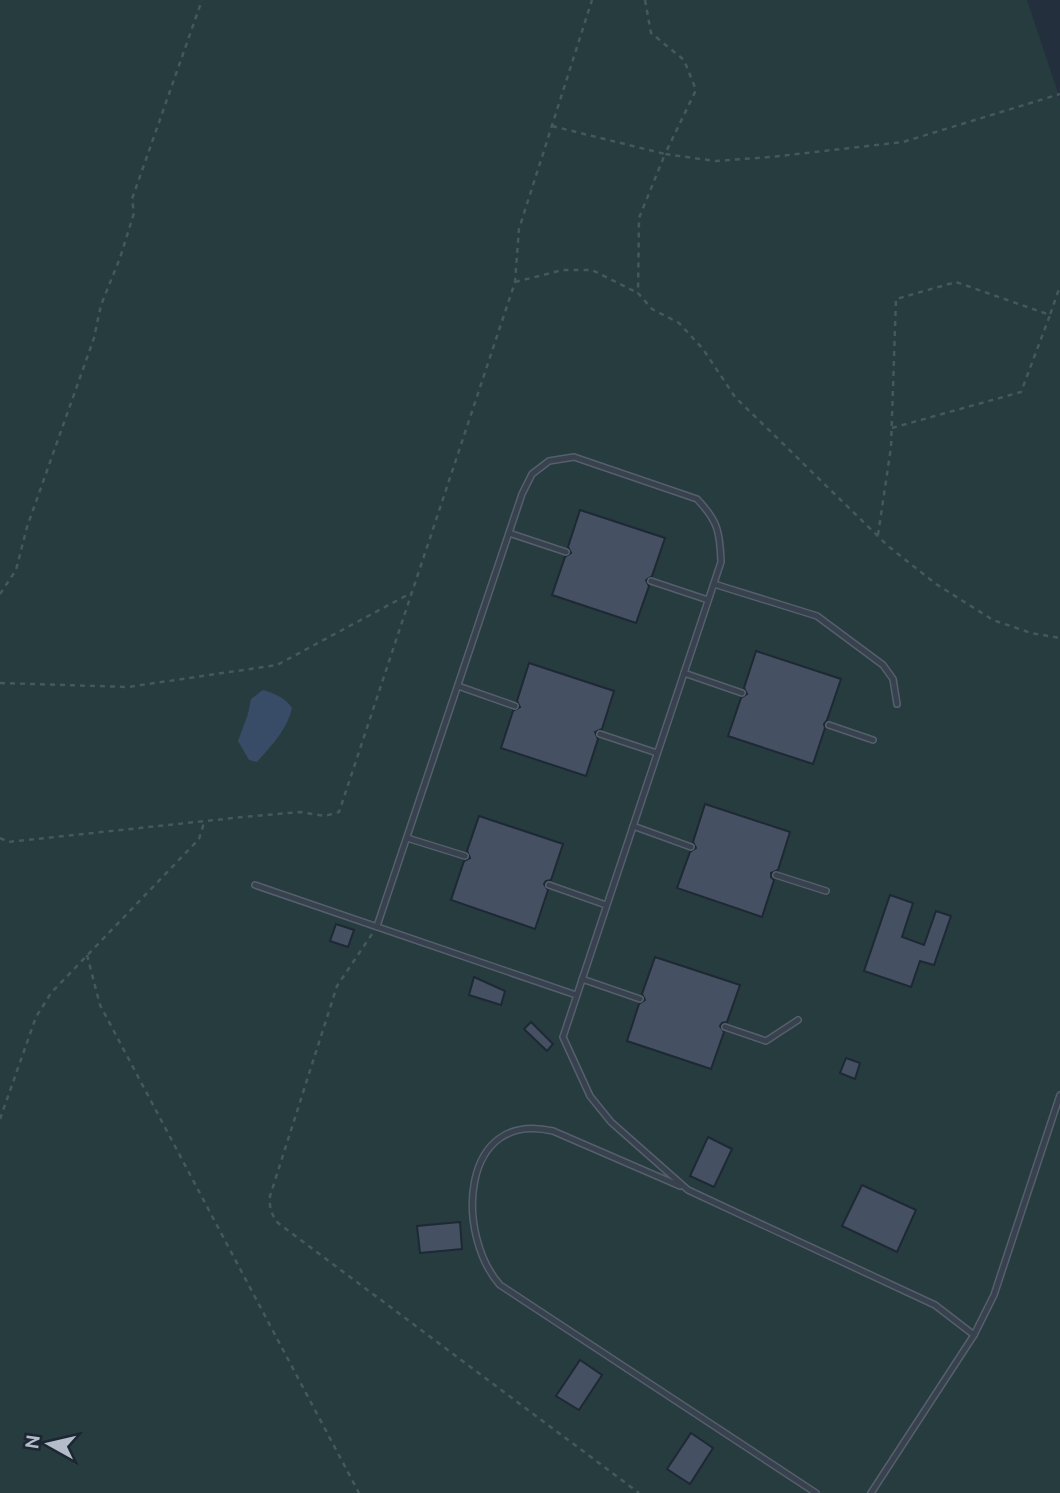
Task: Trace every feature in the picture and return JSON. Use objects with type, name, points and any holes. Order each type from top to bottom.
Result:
[{"type":"lane","points":[[377,926],[522,494],[532,474],[550,461],[574,457],[697,499],[712,514],[720,535],[721,562],[563,1037],[590,1096],[611,1122],[688,1190]]},
{"type":"lane","points":[[509,533],[566,552]]},
{"type":"lane","points":[[651,581],[708,600]]},
{"type":"lane","points":[[713,584],[817,616],[883,665],[892,679],[897,704]]},
{"type":"lane","points":[[684,673],[742,693]]},
{"type":"lane","points":[[458,686],[515,706]]},
{"type":"lane","points":[[828,725],[873,740]]},
{"type":"lane","points":[[600,734],[657,753]]},
{"type":"lane","points":[[633,827],[691,846]]},
{"type":"lane","points":[[407,838],[465,856]]},
{"type":"lane","points":[[776,875],[826,891]]},
{"type":"lane","points":[[255,885],[576,995]]},
{"type":"lane","points":[[550,885],[606,905]]},
{"type":"lane","points":[[582,979],[640,999]]},
{"type":"lane","points":[[725,1027],[766,1041],[797,1020]]},
{"type":"lane","points":[[871,1493],[974,1335],[994,1295],[1060,1095]]},
{"type":"lane","points":[[817,1493],[500,1284],[488,1270],[478,1244],[473,1199],[478,1167],[487,1149],[517,1129],[535,1126],[553,1130],[935,1306],[974,1335]]},
{"type":"path","points":[[0,594],[16,570],[27,527],[94,338],[101,305],[120,258],[134,213],[132,199],[202,0]]},
{"type":"path","points":[[0,838],[8,842],[300,812],[325,816],[339,812],[515,282],[519,229],[592,0]]},
{"type":"path","points":[[638,293],[639,218],[665,154],[696,90],[684,60],[651,33],[646,0]]},
{"type":"path","points":[[552,127],[665,154],[726,160],[903,142],[1060,94]]},
{"type":"path","points":[[515,282],[563,270],[592,270],[638,293],[652,309],[679,323],[703,349],[735,397],[878,536],[936,584],[993,620],[1031,634],[1060,638]]},
{"type":"path","points":[[878,536],[892,428],[895,299],[956,282],[1050,315]]},
{"type":"path","points":[[892,428],[1021,392],[1058,299],[1060,286]]},
{"type":"path","points":[[0,683],[128,687],[277,664],[413,592]]},
{"type":"path","points":[[0,1119],[36,1017],[51,993],[200,839],[205,821]]},
{"type":"path","points":[[377,926],[337,986],[270,1196],[272,1216],[639,1493]]},
{"type":"path","points":[[87,956],[100,1005],[359,1493]]},
{"type":"green space","points":[[0,0],[1027,0],[1060,99],[1060,1493],[0,1493]]},
{"type":"water","points":[[263,690],[279,696],[292,708],[282,731],[257,762],[249,760],[238,741],[251,699]]},
{"type":"building","points":[[580,510],[665,538],[652,576],[646,580],[649,586],[636,623],[552,595],[565,557],[571,553],[568,547]]},
{"type":"building","points":[[756,651],[841,679],[813,764],[728,736],[741,698],[747,694],[744,688]]},
{"type":"building","points":[[529,663],[614,691],[602,729],[595,732],[598,739],[586,776],[501,748],[513,711],[520,707],[517,701]]},
{"type":"building","points":[[705,804],[790,832],[778,870],[771,873],[774,880],[762,917],[677,888],[690,852],[696,848],[693,842]]},
{"type":"building","points":[[479,816],[563,844],[551,880],[544,884],[548,890],[535,929],[451,900],[464,861],[470,858],[467,851]]},
{"type":"building","points":[[890,895],[913,903],[902,937],[924,945],[936,911],[951,916],[934,965],[920,961],[911,987],[864,971]]},
{"type":"building","points":[[336,924],[354,930],[348,947],[330,941]]},
{"type":"building","points":[[655,957],[740,985],[727,1022],[720,1026],[724,1032],[711,1069],[627,1041],[639,1004],[645,1000],[642,994]]},
{"type":"building","points":[[474,977],[505,991],[501,1005],[469,995]]},
{"type":"building","points":[[531,1022],[553,1044],[547,1051],[524,1029]]},
{"type":"building","points":[[846,1058],[860,1063],[855,1079],[840,1073]]},
{"type":"building","points":[[708,1137],[732,1149],[714,1187],[690,1176]]},
{"type":"building","points":[[862,1185],[916,1210],[897,1252],[842,1226]]},
{"type":"building","points":[[460,1222],[462,1249],[420,1253],[417,1226]]},
{"type":"building","points":[[580,1360],[602,1375],[579,1410],[556,1396]]},
{"type":"building","points":[[691,1433],[713,1448],[690,1484],[667,1469]]}]
